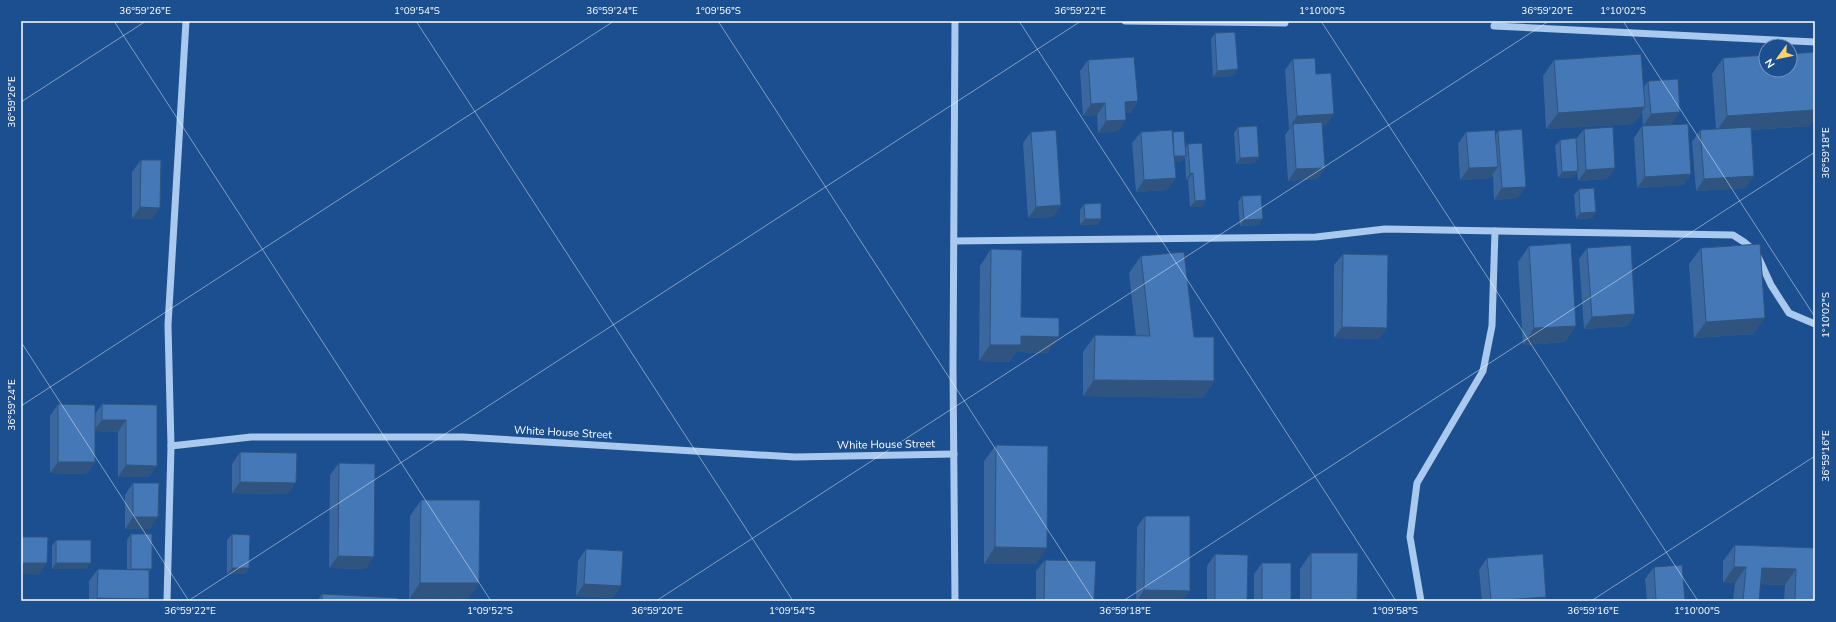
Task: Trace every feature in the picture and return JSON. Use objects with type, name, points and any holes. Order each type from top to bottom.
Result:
[{"type":"street","points":[[167,601],[171,446],[168,325],[186,21]]},
{"type":"street","points":[[955,21],[955,601]]},
{"type":"street","points":[[1125,21],[1285,23]]},
{"type":"street","points":[[1494,26],[1815,42]]},
{"type":"street","points":[[954,241],[1316,237],[1386,229],[1734,235],[1756,252],[1772,285],[1789,313],[1815,324]]},
{"type":"street","points":[[1421,601],[1410,537],[1417,483],[1483,371],[1492,326],[1495,231]]},
{"type":"street","name":"White House Street","points":[[171,446],[251,437],[463,437],[795,457],[954,454]]},
{"type":"building","points":[[1235,32],[1238,69],[1217,71],[1215,33]]},
{"type":"building","points":[[1815,52],[1815,110],[1727,116],[1723,58],[1758,56],[1758,78],[1798,78],[1798,53]]},
{"type":"building","points":[[1641,54],[1645,107],[1558,113],[1554,60]]},
{"type":"building","points":[[1134,57],[1138,101],[1125,102],[1126,120],[1106,121],[1105,103],[1091,104],[1088,60]]},
{"type":"building","points":[[1315,58],[1316,74],[1331,73],[1334,114],[1297,116],[1293,59]]},
{"type":"building","points":[[1678,79],[1680,112],[1651,114],[1648,81]]},
{"type":"building","points":[[1322,122],[1325,168],[1296,169],[1293,124]]},
{"type":"building","points":[[1688,124],[1691,174],[1645,177],[1642,126]]},
{"type":"building","points":[[1257,126],[1259,157],[1240,158],[1238,127]]},
{"type":"building","points":[[1613,127],[1615,168],[1586,170],[1584,129]]},
{"type":"building","points":[[1751,127],[1754,176],[1704,179],[1700,130]]},
{"type":"building","points":[[1522,129],[1526,187],[1502,188],[1498,131]]},
{"type":"building","points":[[1056,130],[1061,205],[1036,207],[1031,132]]},
{"type":"building","points":[[1172,130],[1176,178],[1144,180],[1141,132]]},
{"type":"building","points":[[1495,130],[1498,167],[1469,168],[1466,132]]},
{"type":"building","points":[[1184,131],[1186,156],[1174,156],[1173,132]]},
{"type":"building","points":[[1576,138],[1578,171],[1562,172],[1560,140]]},
{"type":"building","points":[[1202,143],[1206,200],[1195,201],[1193,173],[1190,174],[1188,144]]},
{"type":"building","points":[[141,160],[161,160],[160,208],[140,207]]},
{"type":"building","points":[[1594,188],[1596,212],[1580,213],[1579,189]]},
{"type":"building","points":[[1261,195],[1263,219],[1244,220],[1242,196]]},
{"type":"building","points":[[1101,203],[1101,219],[1085,219],[1084,204]]},
{"type":"building","points":[[1571,243],[1576,326],[1534,328],[1529,246]]},
{"type":"building","points":[[1760,244],[1765,318],[1706,322],[1701,248]]},
{"type":"building","points":[[1631,245],[1635,314],[1592,317],[1587,248]]},
{"type":"building","points":[[991,249],[1022,250],[1021,317],[1059,318],[1059,337],[1021,336],[1021,345],[990,345]]},
{"type":"building","points":[[1184,252],[1194,337],[1214,337],[1214,381],[1094,380],[1095,335],[1150,336],[1141,256]]},
{"type":"building","points":[[1343,254],[1388,255],[1387,328],[1342,327]]},
{"type":"building","points":[[58,404],[95,405],[95,462],[58,462]]},
{"type":"building","points":[[102,404],[157,405],[157,466],[126,465],[126,420],[102,420]]},
{"type":"building","points":[[996,445],[1048,446],[1047,548],[995,547]]},
{"type":"building","points":[[240,452],[297,453],[296,483],[240,482]]},
{"type":"building","points":[[339,463],[375,464],[374,557],[338,556]]},
{"type":"building","points":[[133,483],[159,483],[158,517],[133,517]]},
{"type":"building","points":[[421,500],[480,500],[479,583],[420,583]]},
{"type":"building","points":[[1145,516],[1190,516],[1190,591],[1144,590]]},
{"type":"building","points":[[131,534],[152,534],[152,569],[131,569]]},
{"type":"building","points":[[232,534],[250,535],[249,568],[232,568]]},
{"type":"building","points":[[21,537],[48,537],[47,563],[21,563]]},
{"type":"building","points":[[56,540],[91,540],[91,563],[56,563]]},
{"type":"building","points":[[1735,545],[1815,548],[1815,601],[1795,601],[1796,569],[1762,568],[1759,601],[1743,601],[1746,567],[1734,567]]},
{"type":"building","points":[[586,549],[623,551],[621,586],[584,584]]},
{"type":"building","points":[[1311,553],[1358,553],[1357,601],[1311,601]]},
{"type":"building","points":[[1215,554],[1248,555],[1247,601],[1215,601]]},
{"type":"building","points":[[1543,554],[1546,597],[1491,601],[1487,558]]},
{"type":"building","points":[[1045,560],[1096,561],[1094,601],[1044,601]]},
{"type":"building","points":[[1262,563],[1291,563],[1291,601],[1262,601]]},
{"type":"building","points":[[1682,565],[1685,601],[1656,601],[1654,567]]},
{"type":"building","points":[[98,569],[149,570],[149,599],[97,598]]},
{"type":"building","points":[[322,594],[398,598],[398,601],[322,601]]}]
